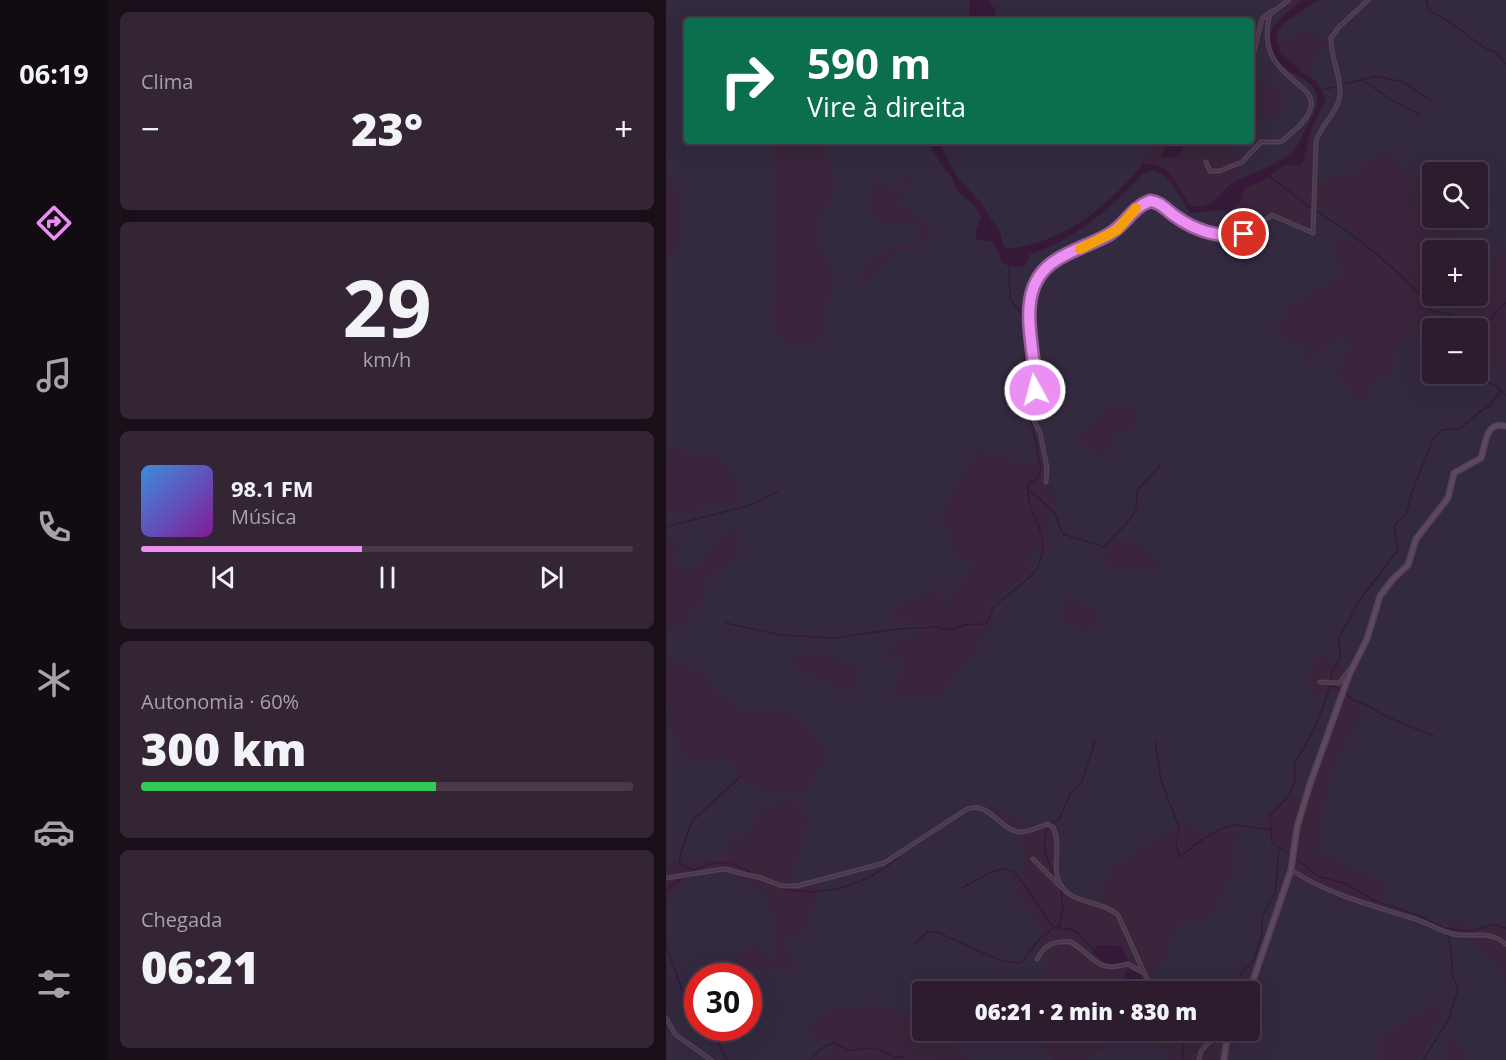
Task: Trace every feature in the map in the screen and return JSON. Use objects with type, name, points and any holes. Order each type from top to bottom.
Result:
[{"type":"main road","points":[[1253,981],[1291,870],[1300,818],[1336,707],[1353,665],[1367,639],[1380,596],[1388,584],[1408,565],[1416,539],[1448,498],[1454,473],[1479,460],[1490,429],[1497,425],[1506,426]]},
{"type":"main road","points":[[1224,1060],[1228,1041]]},
{"type":"street","points":[[1254,52],[1262,19],[1289,0]]},
{"type":"street","points":[[1046,482],[1047,468],[1040,431],[1034,421],[1036,386],[1029,313],[1032,287],[1043,272],[1058,259],[1116,231],[1129,214],[1150,201],[1158,203],[1191,227],[1227,236],[1250,231],[1272,215],[1312,233],[1316,141],[1318,134],[1329,121],[1340,92],[1331,38],[1338,27],[1368,0]]},
{"type":"street","points":[[1206,162],[1210,171],[1220,171],[1248,158],[1261,142],[1281,142],[1298,129],[1310,109],[1311,100],[1306,91],[1277,66],[1270,55],[1267,29],[1272,11]]},
{"type":"street","points":[[1320,682],[1340,683],[1353,665]]},
{"type":"street","points":[[666,878],[724,869],[782,886],[797,886],[884,863],[906,847],[974,807],[986,810],[1004,826],[1016,831],[1051,826],[1058,840],[1058,877],[1066,890]]},
{"type":"street","points":[[1033,860],[1066,890],[1082,900],[1109,908],[1116,913],[1148,981]]},
{"type":"street","points":[[1291,870],[1331,892],[1362,904],[1421,921],[1453,934],[1482,934],[1506,944]]},
{"type":"street","points":[[1037,959],[1044,947],[1050,944],[1071,942],[1102,966],[1115,969],[1128,964],[1145,973]]},
{"type":"street","points":[[666,1018],[672,1031],[711,1060]]},
{"type":"street","points":[[1199,1060],[1201,1051],[1210,1041]]},
{"type":"shaded area","points":[[666,0],[970,0],[969,18],[684,18],[684,144],[774,144],[777,230],[772,250],[776,296],[770,306],[770,317],[777,334],[792,349],[800,350],[824,338],[828,321],[825,315],[835,275],[820,247],[818,224],[836,188],[834,176],[827,166],[826,144],[930,144],[960,194],[974,205],[981,216],[976,231],[976,240],[990,239],[995,245],[1028,260],[1029,254],[1062,240],[1091,222],[1144,174],[1152,170],[1170,181],[1190,213],[1224,210],[1228,214],[1226,226],[1235,237],[1258,230],[1277,215],[1311,231],[1312,214],[1316,206],[1331,214],[1356,238],[1334,244],[1333,252],[1342,274],[1287,309],[1283,324],[1274,335],[1277,339],[1305,345],[1307,349],[1304,358],[1308,360],[1339,338],[1353,344],[1337,371],[1352,396],[1362,402],[1368,399],[1373,386],[1392,373],[1401,345],[1422,329],[1422,384],[1488,384],[1488,359],[1506,380],[1506,922],[1501,921],[1477,928],[1451,918],[1448,918],[1446,923],[1490,956],[1501,970],[1506,986],[1506,1060],[1465,1060],[1469,1052],[1457,1045],[1451,1036],[1441,1050],[1448,1060],[1417,1060],[1438,1025],[1440,1010],[1438,1002],[1378,1038],[1378,1060],[1217,1060],[1218,1053],[1213,1043],[1216,1041],[1260,1041],[1260,981],[1150,981],[1147,976],[1166,960],[1167,943],[1170,943],[1179,922],[1203,923],[1228,889],[1236,861],[1228,854],[1242,835],[1240,824],[1205,833],[1183,822],[1109,869],[1111,877],[1102,885],[1096,904],[1062,886],[1056,824],[1044,823],[1028,828],[1017,818],[985,807],[994,817],[1015,830],[1021,841],[1025,866],[1011,879],[1020,899],[1042,927],[1041,952],[1048,962],[1049,969],[1043,981],[912,981],[912,1021],[890,1008],[867,1006],[847,1009],[835,1006],[806,1029],[813,1037],[834,1042],[829,1054],[815,1060],[666,1060],[666,947],[670,939],[666,934],[666,900],[681,885],[707,873],[738,872],[737,877],[763,893],[779,929],[774,941],[775,953],[770,958],[750,939],[746,951],[734,963],[684,963],[684,1041],[762,1041],[762,968],[799,974],[785,940],[813,926],[809,918],[816,897],[822,890],[816,880],[790,885],[808,819],[803,808],[792,800],[811,787],[811,778],[826,762],[829,752],[797,717],[776,710],[764,712],[743,710],[730,699],[717,693],[698,670],[666,659],[666,630],[685,624],[690,610],[699,606],[703,596],[702,585],[728,564],[737,553],[741,534],[732,529],[724,530],[696,569],[689,571],[674,562],[682,541],[666,540],[666,513],[696,510],[716,502],[737,505],[741,500],[736,476],[723,462],[705,454],[666,449],[666,257],[677,248],[680,239],[680,199],[666,173]],"holes":[[[904,176],[909,176],[912,182],[897,204],[913,207],[914,215],[925,220],[931,231],[924,242],[892,257],[864,283],[859,284],[862,267],[869,260],[887,249],[915,243],[918,239],[916,222],[886,223],[868,212],[870,194],[878,182],[895,190],[899,189]],[[1122,402],[1137,410],[1136,420],[1129,430],[1116,435],[1106,454],[1097,455],[1089,446],[1076,441],[1076,435],[1102,412]],[[979,449],[1027,466],[1044,455],[1055,496],[1048,524],[1054,544],[1046,553],[1033,552],[1027,574],[989,603],[987,606],[995,618],[963,668],[954,673],[940,700],[892,693],[890,688],[902,673],[904,664],[900,658],[888,662],[882,660],[905,635],[919,634],[923,626],[913,622],[891,622],[887,615],[918,596],[929,585],[944,602],[968,574],[973,559],[958,560],[943,523],[941,515],[952,493]],[[1119,538],[1137,542],[1163,566],[1153,574],[1126,568],[1110,570],[1105,556],[1111,544]],[[1065,598],[1093,610],[1101,626],[1087,631],[1060,621],[1066,616]],[[1325,652],[1330,661],[1346,669],[1349,694],[1361,703],[1360,724],[1345,741],[1328,783],[1319,848],[1320,852],[1387,886],[1387,892],[1377,905],[1361,902],[1346,907],[1325,888],[1308,889],[1293,880],[1294,857],[1262,832],[1264,816],[1292,795],[1306,798],[1343,691],[1313,698],[1307,678],[1314,662]],[[804,653],[834,655],[839,662],[856,666],[857,689],[854,693],[828,686],[814,676],[799,671],[792,664],[792,660]]]},
{"type":"shaded area","points":[[970,0],[988,0],[996,11],[994,18],[969,18]]},
{"type":"shaded area","points":[[988,0],[1289,0],[1281,8],[1283,16],[1272,30],[1268,42],[1277,59],[1307,80],[1315,89],[1318,101],[1315,113],[1294,150],[1254,174],[1236,181],[1237,171],[1244,160],[1241,155],[1230,152],[1231,144],[1254,144],[1254,122],[1277,114],[1285,103],[1282,93],[1266,85],[1266,78],[1254,77],[1254,18],[994,18],[996,11]]},
{"type":"shaded area","points":[[1303,0],[1319,0],[1288,20],[1279,28],[1276,38],[1283,60],[1317,82],[1326,99],[1310,132],[1304,160],[1299,166],[1286,164],[1260,182],[1245,187],[1241,202],[1228,214],[1224,210],[1190,213],[1170,181],[1152,170],[1143,174],[1105,211],[1077,232],[1030,254],[1025,266],[1016,267],[1005,264],[993,241],[976,240],[976,231],[981,216],[974,205],[957,191],[953,179],[940,163],[930,144],[940,144],[957,177],[980,202],[1000,232],[1003,246],[1007,249],[1047,240],[1083,220],[1100,208],[1130,180],[1143,164],[1160,166],[1166,170],[1189,204],[1197,207],[1209,204],[1241,178],[1288,156],[1298,145],[1313,116],[1317,97],[1308,83],[1284,68],[1274,58],[1269,48],[1272,30],[1285,14]]},
{"type":"shaded area","points":[[1319,0],[1506,0],[1506,251],[1488,264],[1488,240],[1458,240],[1458,228],[1488,228],[1488,162],[1422,162],[1422,178],[1411,174],[1396,157],[1384,152],[1359,166],[1358,174],[1340,173],[1314,183],[1311,162],[1316,157],[1319,145],[1310,132],[1325,102],[1308,76],[1314,69],[1317,54],[1330,44],[1330,38],[1307,31],[1278,44],[1279,29],[1297,12]]},
{"type":"shaded area","points":[[940,144],[1153,144],[1129,180],[1094,213],[1053,237],[1031,245],[1007,249],[1003,247],[1000,232],[980,202],[957,177]]},
{"type":"shaded area","points":[[1165,144],[1185,144],[1180,154],[1170,158],[1162,156]]},
{"type":"shaded area","points":[[1432,306],[1445,306],[1472,318],[1442,318],[1444,316],[1435,312]]},
{"type":"shaded area","points":[[1488,319],[1492,319],[1488,331]]},
{"type":"shaded area","points":[[666,699],[675,740],[678,747],[689,758],[695,761],[706,761],[725,758],[744,782],[758,789],[781,792],[795,789],[793,794],[762,811],[739,845],[741,835],[736,832],[729,847],[722,854],[666,866]]},
{"type":"shaded area","points":[[1098,945],[1121,946],[1128,960],[1115,967],[1103,962],[1093,952]]},
{"type":"shaded area","points":[[1127,970],[1139,972],[1144,981],[1124,981]]},
{"type":"shaded area","points":[[940,1041],[1041,1041],[1052,1060],[969,1060],[954,1047]]},
{"type":"shaded area","points":[[1109,1041],[1159,1041],[1167,1052],[1169,1060],[1087,1060]]},
{"type":"waterway","points":[[1426,0],[1429,10],[1457,27],[1483,47],[1495,52],[1506,64]]},
{"type":"waterway","points":[[1280,55],[1298,71]]},
{"type":"waterway","points":[[1341,85],[1376,76],[1403,82],[1430,100]]},
{"type":"waterway","points":[[1361,79],[1393,101],[1420,114]]},
{"type":"waterway","points":[[1322,90],[1338,86]]},
{"type":"waterway","points":[[1269,176],[1311,208]]},
{"type":"waterway","points":[[1316,211],[1359,240],[1385,262],[1423,297],[1431,310],[1452,315],[1454,318]]},
{"type":"waterway","points":[[726,623],[781,635],[835,638],[896,629],[937,627],[949,630],[965,625],[986,624],[994,607],[1035,571],[1043,551],[1042,538],[1030,507],[1028,484],[1038,478],[1041,468],[1024,387],[1025,327],[1020,312],[1010,299],[1009,265]]},
{"type":"waterway","points":[[1488,322],[1506,303]]},
{"type":"waterway","points":[[1488,383],[1496,386],[1506,396]]},
{"type":"waterway","points":[[1291,856],[1272,843],[1270,816],[1290,794],[1295,780],[1294,764],[1314,730],[1329,691],[1332,672],[1340,659],[1339,638],[1359,601],[1398,550],[1394,525],[1407,513],[1411,494],[1433,439],[1442,430],[1461,428],[1489,406],[1500,392]]},
{"type":"waterway","points":[[1028,489],[1055,513],[1063,534],[1104,547],[1132,517],[1136,509],[1137,491],[1161,464]]},
{"type":"waterway","points":[[666,527],[750,505],[778,492]]},
{"type":"waterway","points":[[1331,686],[1341,689]]},
{"type":"waterway","points":[[1345,692],[1354,700],[1384,715],[1434,736]]},
{"type":"waterway","points":[[1051,825],[1060,818],[1071,792],[1081,784],[1095,741]]},
{"type":"waterway","points":[[1155,742],[1161,780],[1179,828],[1176,846],[1180,857],[1205,838],[1226,827],[1236,825],[1270,829]]},
{"type":"waterway","points":[[693,870],[679,864],[692,821],[740,777]]},
{"type":"waterway","points":[[1049,826],[1044,846],[1050,866],[1057,878]]},
{"type":"waterway","points":[[915,844],[932,834]]},
{"type":"waterway","points":[[1239,981],[1242,972],[1253,962],[1262,935],[1262,917],[1275,893],[1279,851]]},
{"type":"waterway","points":[[765,880],[800,891],[838,888],[874,875],[903,852]]},
{"type":"waterway","points":[[1295,858],[1319,877],[1345,883],[1373,900],[1420,916],[1444,928],[1469,931],[1494,925],[1506,928]]},
{"type":"waterway","points":[[688,874],[707,865],[724,863],[740,867],[758,877]]},
{"type":"waterway","points":[[962,888],[993,871],[1004,869],[1015,872],[1053,927]]},
{"type":"waterway","points":[[666,890],[684,876]]},
{"type":"waterway","points":[[1059,927],[1063,908],[1061,889]]},
{"type":"waterway","points":[[916,943],[927,932],[937,932],[1001,961],[1021,963],[1040,938],[1055,927],[1076,931],[1096,952]]},
{"type":"waterway","points":[[1423,1060],[1449,1019],[1458,989],[1453,975],[1451,948],[1447,933]]},
{"type":"waterway","points":[[666,945],[684,994]]},
{"type":"waterway","points":[[718,1041],[727,1060]]},
{"type":"waterway","points":[[1183,1041],[1183,1060]]},
{"type":"waterway","points":[[810,1060],[822,1048],[833,1043],[848,1050],[875,1048],[895,1058],[905,1057]]},
{"type":"slow traffic","points":[[1080,249],[1117,230],[1136,208]]},
{"type":"route","points":[[1035,390],[1031,355],[1030,291],[1043,272],[1056,260],[1116,231],[1129,214],[1150,201],[1163,206],[1194,228],[1229,236],[1244,234]]}]
